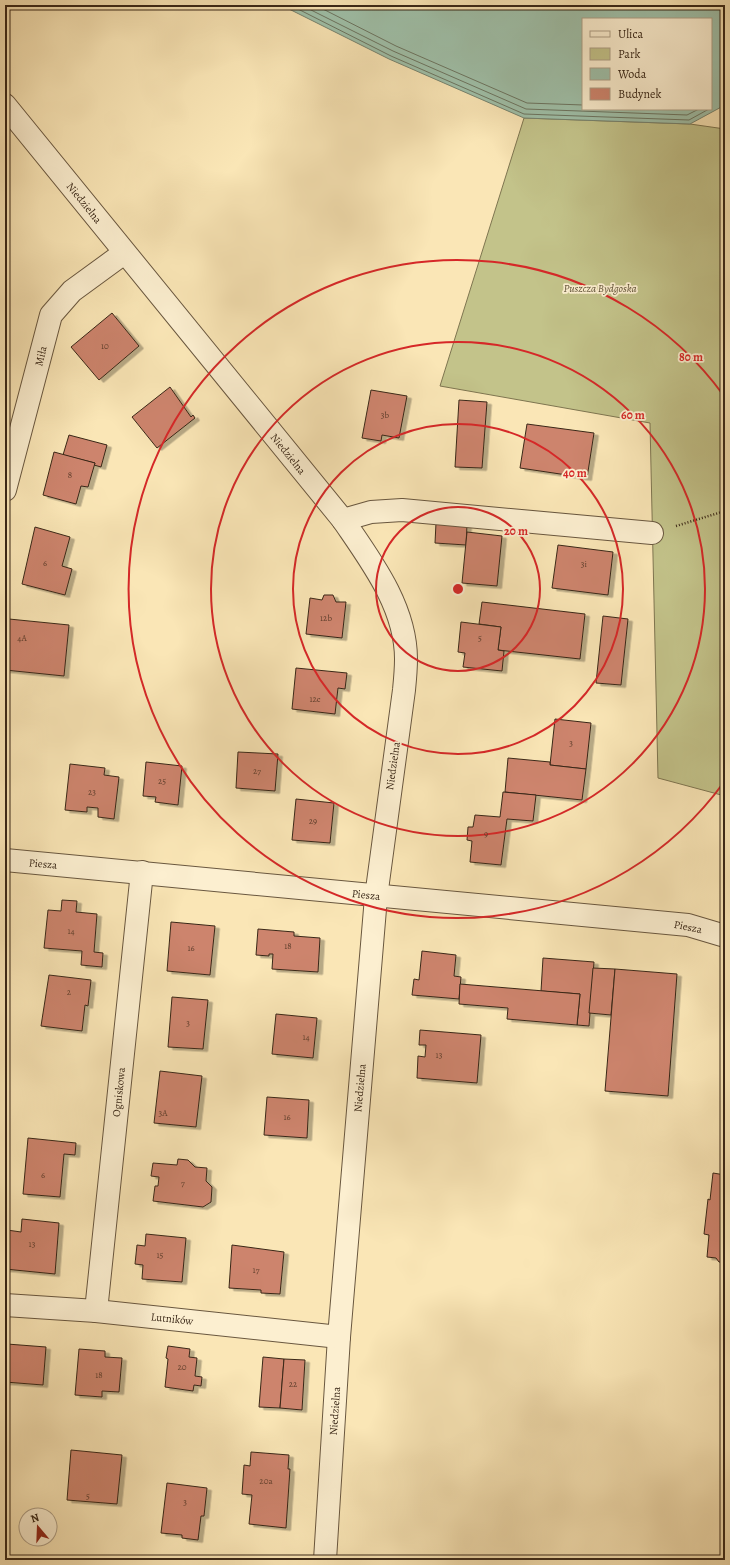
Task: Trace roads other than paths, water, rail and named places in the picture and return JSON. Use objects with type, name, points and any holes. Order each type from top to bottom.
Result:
[{"type":"street","name":"Niedzielna","points":[[5,107],[343,520],[372,562],[395,608],[403,630],[406,659],[403,698],[376,897],[339,1337],[325,1560]]},
{"type":"street","name":"Miła","points":[[5,490],[51,315],[72,291],[124,253]]},
{"type":"street","points":[[343,520],[371,512],[402,510],[652,533]]},
{"type":"street","name":"Piesza","points":[[5,860],[142,872],[376,897],[688,925],[725,936]]},
{"type":"street","name":"Ogniskowa","points":[[96,1311],[142,872]]},
{"type":"street","name":"Lutników","points":[[5,1305],[96,1311],[339,1337]]},
{"type":"water","points":[[281,5],[725,5],[725,105],[690,124],[524,118],[389,59]]},
{"type":"park label","name":"Puszcza Bydgoska","points":[[600,288]]}]
